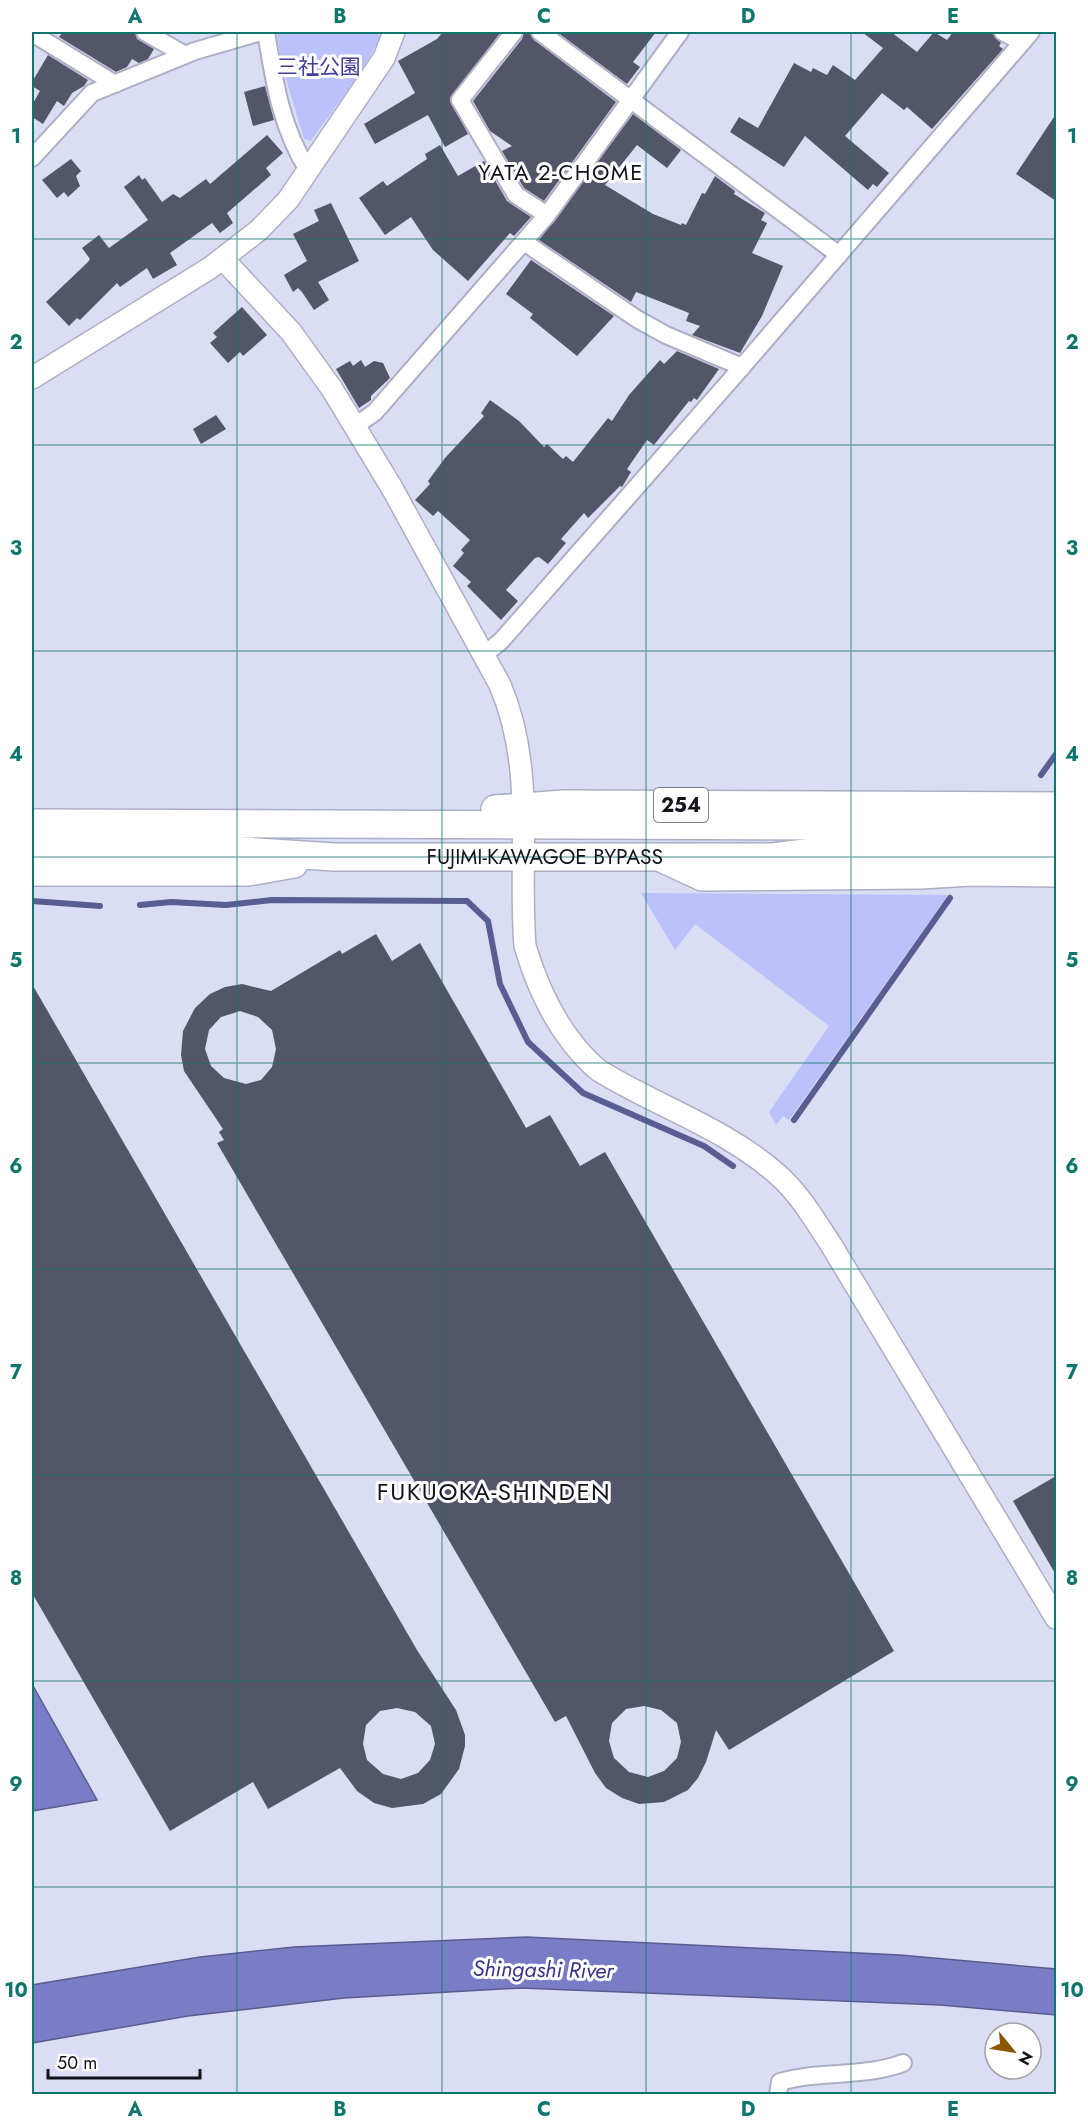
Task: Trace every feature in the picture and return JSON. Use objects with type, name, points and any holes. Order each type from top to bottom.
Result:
[{"type":"highway","name":"254","points":[[32,823],[307,823],[348,810],[523,817],[564,804],[1056,806]]},
{"type":"highway","name":"FUJIMI-KAWAGOE BYPASS","points":[[523,817],[912,839],[1056,853]]},
{"type":"highway","name":"FUJIMI-KAWAGOE BYPASS","points":[[32,848],[212,849],[334,857],[523,858],[655,855],[773,857],[912,839],[1056,827]]},
{"type":"highway","name":"254","points":[[655,855],[702,877],[921,875],[971,872],[1056,873]]},
{"type":"highway","points":[[32,872],[248,872],[334,857]]},
{"type":"street","points":[[144,32],[185,55]]},
{"type":"street","points":[[32,158],[92,93],[185,55],[261,32]]},
{"type":"street","points":[[266,32],[281,110],[295,149],[308,170]]},
{"type":"street","points":[[32,378],[223,259],[278,211],[384,58],[394,32]]},
{"type":"street","points":[[514,32],[460,100],[516,195],[547,215]]},
{"type":"street","points":[[540,32],[839,255]]},
{"type":"street","points":[[354,427],[375,412],[547,215],[680,32]]},
{"type":"street","points":[[485,654],[501,641],[742,367],[1026,37],[1003,32]]},
{"type":"street","points":[[32,33],[115,84]]},
{"type":"street","points":[[524,242],[637,319],[666,335],[742,367]]},
{"type":"street","points":[[223,259],[291,332],[332,389],[392,489],[485,654],[513,716],[522,765],[525,946],[543,994],[568,1038],[584,1058],[607,1075],[669,1106],[745,1150],[777,1174],[801,1200],[836,1253],[1056,1617]]},
{"type":"street","points":[[778,2094],[780,2082],[800,2076],[871,2071],[903,2063]]},
{"type":"green space","name":"三社公園","points":[[277,32],[381,32],[371,55],[311,141],[304,139],[282,66]]},
{"type":"green space","points":[[641,893],[948,895],[789,1120],[783,1116],[776,1125],[769,1112],[829,1026],[695,924],[675,950]]},
{"type":"water","points":[[32,1684],[97,1800],[32,1811]]},
{"type":"water","name":"Shingashi River","points":[[526,1937],[900,1955],[1056,1969],[1056,2015],[940,2005],[521,1988],[344,1998],[188,2016],[32,2043],[32,1985],[200,1957],[294,1947]]},
{"type":"building","points":[[63,32],[135,32],[137,39],[154,49],[148,59],[139,63],[132,59],[127,67],[116,72],[59,37]]},
{"type":"building","points":[[443,32],[501,32],[450,99],[468,134],[445,147],[428,115],[375,144],[364,124],[415,93],[398,61],[437,39]]},
{"type":"building","points":[[524,32],[530,32],[534,40],[616,102],[544,201],[524,188],[502,151],[512,146],[490,131],[473,101],[522,39]]},
{"type":"building","points":[[557,32],[656,32],[633,62],[640,67],[627,84]]},
{"type":"building","points":[[862,32],[891,32],[917,52],[934,32],[947,40],[953,32],[991,32],[1001,43],[999,46],[1003,49],[932,129],[907,107],[904,110],[882,93],[845,136],[889,173],[877,187],[873,184],[868,190],[805,136],[784,167],[730,132],[739,117],[758,128],[794,63],[811,72],[813,68],[827,75],[833,65],[855,80],[883,48]]},
{"type":"building","points":[[48,55],[88,80],[84,86],[72,93],[64,106],[57,101],[43,124],[32,117],[32,105],[40,91],[32,86],[32,82]]},
{"type":"building","points":[[265,86],[274,120],[253,126],[244,92]]},
{"type":"building","points":[[633,114],[681,150],[667,168],[637,145],[605,185],[653,214],[686,225],[702,193],[705,194],[715,176],[735,191],[734,194],[765,213],[761,220],[767,223],[752,253],[783,266],[762,316],[740,353],[692,335],[700,326],[686,321],[689,313],[636,292],[631,302],[539,240]]},
{"type":"building","points":[[1056,114],[1056,201],[1016,174]]},
{"type":"building","points":[[267,135],[283,153],[266,168],[271,175],[227,213],[233,223],[220,233],[212,223],[170,253],[177,265],[153,279],[147,268],[120,287],[117,283],[80,320],[77,318],[69,326],[46,302],[90,259],[82,248],[99,235],[109,248],[148,220],[124,187],[139,175],[142,180],[145,178],[162,202],[173,194],[180,198],[206,179],[210,184]]},
{"type":"building","points":[[440,145],[458,176],[484,161],[507,201],[531,217],[514,236],[510,233],[468,281],[433,250],[411,217],[385,235],[359,198],[383,181],[387,186],[427,159],[425,154]]},
{"type":"building","points":[[71,159],[81,171],[76,176],[80,186],[68,197],[64,192],[57,198],[42,180]]},
{"type":"building","points":[[331,203],[359,261],[318,282],[329,300],[314,310],[298,288],[293,292],[284,275],[307,261],[293,234],[319,221],[314,210]]},
{"type":"building","points":[[531,260],[614,316],[577,356],[530,318],[533,314],[506,294]]},
{"type":"building","points":[[242,307],[267,335],[243,356],[240,352],[228,363],[210,343],[217,337],[213,333]]},
{"type":"building","points":[[677,351],[719,369],[697,400],[694,398],[691,402],[689,401],[654,445],[647,440],[627,469],[631,472],[622,487],[620,486],[588,518],[584,513],[561,539],[566,543],[548,564],[539,557],[535,558],[506,590],[518,601],[501,620],[467,586],[471,582],[453,566],[464,553],[461,550],[470,540],[438,511],[433,516],[415,500],[430,484],[428,481],[445,458],[484,416],[481,413],[490,400],[519,421],[544,447],[547,444],[563,459],[566,456],[573,462],[608,418],[612,421],[629,395],[660,360],[664,364]]},
{"type":"building","points":[[361,360],[365,367],[374,361],[383,363],[390,378],[371,396],[371,400],[359,408],[336,369],[350,361],[353,366]]},
{"type":"building","points":[[216,415],[226,429],[201,444],[193,429]]},
{"type":"building","points":[[376,934],[392,961],[420,943],[526,1128],[550,1115],[580,1166],[605,1152],[894,1651],[729,1750],[716,1730],[706,1762],[698,1778],[688,1790],[664,1802],[639,1804],[622,1798],[606,1788],[595,1773],[566,1716],[555,1722],[217,1143],[224,1140],[219,1132],[223,1129],[184,1071],[181,1055],[183,1031],[195,1008],[210,994],[225,987],[242,984],[271,991],[340,950],[342,954]],"holes":[[[240,1011],[258,1017],[272,1030],[276,1049],[272,1067],[261,1080],[246,1084],[224,1078],[211,1066],[205,1049],[209,1030],[221,1017]],[[644,1706],[661,1710],[677,1723],[681,1742],[677,1758],[664,1771],[648,1777],[629,1772],[614,1758],[609,1741],[612,1723],[626,1709]]]},
{"type":"building","points":[[32,984],[417,1650],[456,1710],[465,1735],[465,1746],[459,1769],[441,1794],[423,1804],[392,1808],[374,1803],[357,1791],[340,1768],[268,1809],[253,1782],[170,1831],[32,1593]],"holes":[[[397,1708],[415,1712],[431,1726],[435,1744],[430,1760],[418,1773],[401,1779],[383,1774],[367,1760],[363,1744],[366,1725],[380,1711]]]},
{"type":"building","points":[[1056,1476],[1056,1575],[1013,1501]]},
{"type":"waterway","points":[[1041,775],[1056,754]]},
{"type":"waterway","points":[[794,1120],[950,898]]},
{"type":"waterway","points":[[140,905],[171,902],[226,905],[272,900],[467,901],[488,921],[500,984],[528,1042],[583,1093],[704,1146],[733,1166]]},
{"type":"waterway","points":[[32,901],[100,906]]},
{"type":"district","name":"YATA 2-CHOME","points":[[561,172]]},
{"type":"district","name":"FUKUOKA-SHINDEN","points":[[494,1491]]}]
